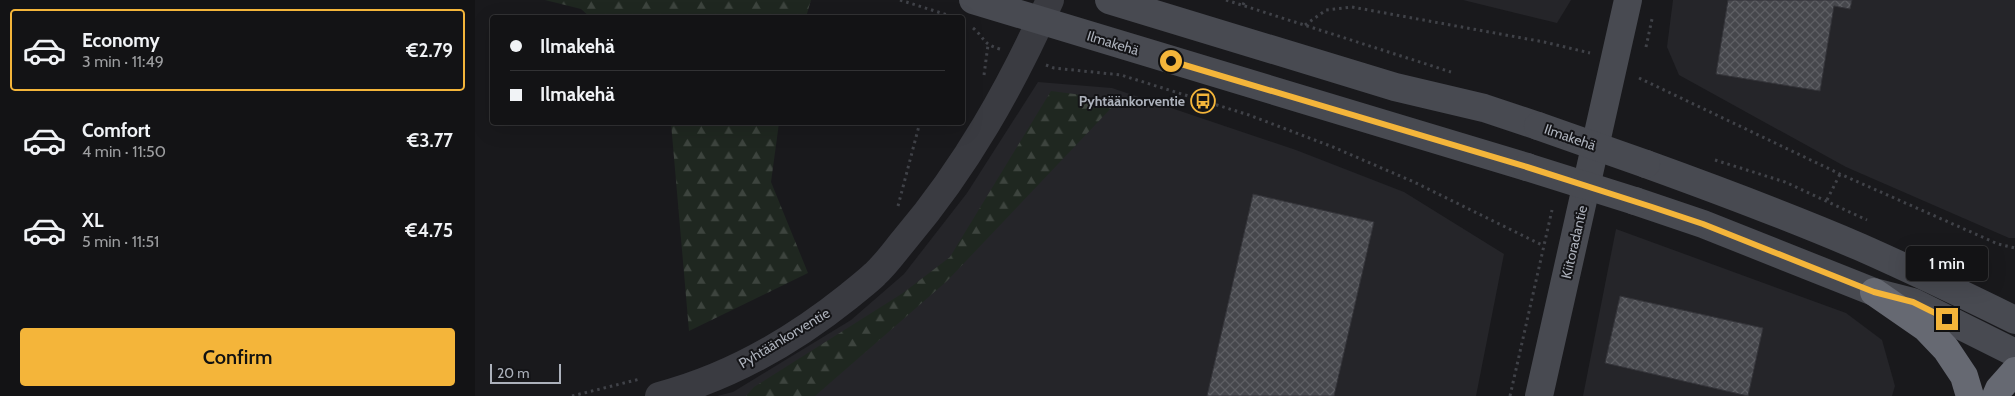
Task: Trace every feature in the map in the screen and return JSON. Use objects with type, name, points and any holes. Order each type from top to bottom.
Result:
[{"type":"highway","points":[[1874,292],[1926,328],[1946,349],[1964,376],[1970,396]]},
{"type":"highway","points":[[1996,396],[1999,389],[2015,371]]},
{"type":"main road","name":"Ilmakehä","points":[[973,0],[1045,11],[1703,224],[1874,292],[1913,302],[2015,353]]},
{"type":"main road","name":"Ilmakehä","points":[[1109,0],[1395,87],[1484,108],[1646,164],[1753,203],[1859,247],[1931,279],[2015,320]]},
{"type":"main road","name":"Kiitoradantie","points":[[1539,396],[1628,0]]},
{"type":"street","name":"Pyhtäänkorventie","points":[[653,386],[711,379],[762,354],[821,319],[875,274],[930,210],[985,128],[1024,57],[1045,11]]},
{"type":"path","points":[[900,0],[945,15]]},
{"type":"path","points":[[1225,0],[1454,73]]},
{"type":"path","points":[[1243,5],[1245,0]]},
{"type":"path","points":[[1305,25],[1326,10],[1352,7],[1544,42],[1590,53]]},
{"type":"path","points":[[973,27],[988,46],[1054,68],[1121,75],[1249,115],[1333,147],[1414,182],[1544,246]]},
{"type":"path","points":[[1639,78],[1841,174],[1998,244],[2015,248]]},
{"type":"path","points":[[896,212],[919,125]]},
{"type":"path","points":[[1827,200],[1841,174]]},
{"type":"path","points":[[572,396],[653,386]]},
{"type":"shaded area","points":[[1463,0],[1571,0],[1557,23]]},
{"type":"shaded area","points":[[1673,0],[2015,0],[2015,238],[2009,238],[1846,167],[1679,75],[1667,47]]},
{"type":"shaded area","points":[[1038,82],[1112,88],[1296,150],[1404,192],[1504,254],[1476,396],[717,396],[733,392],[851,320],[904,274],[967,193]]},
{"type":"shaded area","points":[[1616,229],[1846,313],[1882,340],[1895,386],[1892,396],[1583,396]]},
{"type":"green space","points":[[545,0],[811,0],[807,15],[588,15],[581,9]]},
{"type":"green space","points":[[1051,91],[1082,95],[1115,104],[947,281],[815,396],[746,396],[754,387],[903,293],[950,257]]},
{"type":"green space","points":[[671,125],[779,125],[771,182],[808,273],[689,331]]},
{"type":"building","points":[[1728,0],[1852,0],[1850,9],[1834,6],[1820,91],[1716,74]]},
{"type":"building","points":[[1253,194],[1374,222],[1334,396],[1207,396]]},
{"type":"building","points":[[1620,296],[1763,328],[1748,396],[1605,363]]},
{"type":"place","name":"Pyhtäänkorventie","points":[[1203,101]]},
{"type":"route","points":[[1171,61],[1527,167],[1652,207],[1703,224],[1874,292],[1913,302],[1947,319]]}]
